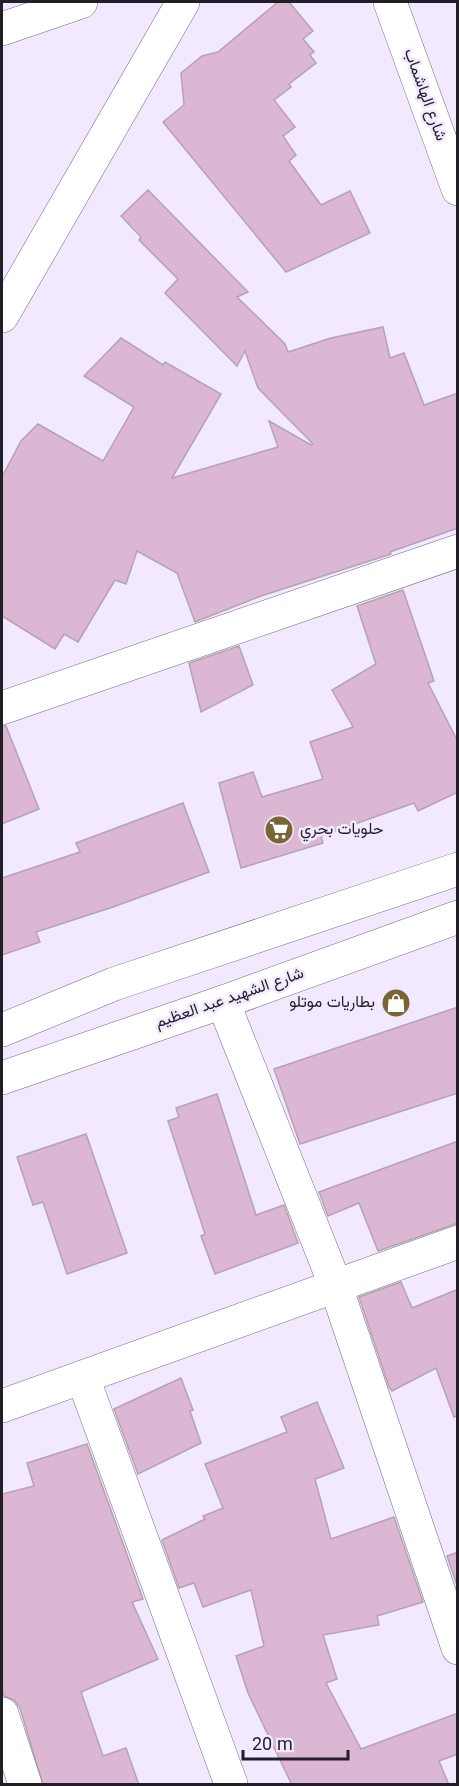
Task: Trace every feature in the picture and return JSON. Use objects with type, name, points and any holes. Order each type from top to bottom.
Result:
[{"type":"street","points":[[2,28],[81,2]]},
{"type":"street","points":[[2,316],[183,2]]},
{"type":"street","name":"شارع الهاشماب","points":[[390,2],[455,170]]},
{"type":"street","points":[[2,708],[458,551]]},
{"type":"street","points":[[2,1030],[114,984],[458,870]]},
{"type":"street","name":"شارع الشهيد عبد العظيم","points":[[2,1078],[223,1002],[458,917]]},
{"type":"street","points":[[114,984],[124,1035]]},
{"type":"street","points":[[223,1002],[335,1284],[458,1648]]},
{"type":"street","points":[[2,1406],[335,1284],[458,1242]]},
{"type":"street","points":[[83,1378],[231,1785]]},
{"type":"street","points":[[2,1714],[25,1785]]},
{"type":"building","points":[[278,2],[289,2],[313,31],[303,39],[314,52],[310,55],[316,63],[289,84],[291,87],[274,100],[295,127],[283,136],[296,155],[289,161],[321,205],[350,191],[370,233],[286,272],[163,122],[184,105],[181,73],[202,56],[218,52]]},
{"type":"building","points":[[148,190],[248,292],[237,297],[285,344],[288,352],[331,338],[383,327],[390,358],[404,353],[424,405],[458,393],[458,528],[390,552],[391,554],[261,596],[195,622],[177,573],[137,551],[126,584],[115,580],[78,642],[64,634],[55,649],[2,616],[2,477],[21,441],[38,424],[103,461],[134,407],[84,376],[121,338],[163,365],[165,362],[221,394],[172,478],[278,447],[269,421],[311,445],[313,444],[258,388],[245,351],[237,366],[165,293],[178,279],[139,240],[141,237],[121,216]]},
{"type":"building","points":[[403,590],[434,681],[428,683],[458,742],[458,792],[418,811],[414,803],[321,836],[323,843],[241,868],[219,783],[253,772],[262,797],[323,779],[310,742],[353,727],[332,690],[376,664],[357,606]]},
{"type":"building","points":[[239,646],[253,685],[201,712],[189,663]]},
{"type":"building","points":[[2,726],[6,726],[39,809],[2,824]]},
{"type":"building","points":[[183,803],[209,872],[36,932],[40,942],[2,955],[2,878],[80,852],[76,843]]},
{"type":"building","points":[[458,1007],[458,1093],[300,1144],[274,1069]]},
{"type":"building","points":[[217,1094],[256,1215],[284,1205],[298,1243],[215,1274],[201,1236],[205,1234],[168,1121],[179,1117],[176,1108]]},
{"type":"building","points":[[86,1134],[127,1253],[67,1274],[43,1202],[33,1205],[17,1157]]},
{"type":"building","points":[[458,1141],[458,1223],[378,1251],[359,1203],[328,1216],[319,1192]]},
{"type":"building","points":[[401,1282],[412,1308],[458,1289],[458,1416],[454,1417],[436,1368],[392,1391],[389,1387],[359,1297]]},
{"type":"building","points":[[181,1378],[193,1410],[190,1411],[201,1443],[138,1474],[114,1409]]},
{"type":"building","points":[[317,1402],[344,1468],[315,1479],[331,1539],[394,1517],[423,1602],[377,1616],[379,1625],[323,1635],[337,1679],[326,1683],[361,1749],[458,1713],[458,1754],[439,1761],[449,1785],[292,1785],[248,1693],[236,1656],[264,1646],[251,1590],[203,1607],[194,1583],[179,1588],[162,1540],[205,1519],[203,1516],[223,1508],[205,1464],[287,1432],[281,1417]]},
{"type":"building","points":[[87,1444],[143,1599],[132,1602],[158,1659],[81,1692],[103,1756],[126,1748],[139,1785],[43,1785],[20,1708],[14,1700],[4,1696],[2,1688],[2,1494],[34,1486],[27,1463]]},
{"type":"building","points":[[458,1552],[458,1588],[447,1556]]},
{"type":"place","name":"حلويات بحري","points":[[279,830]]},
{"type":"place","name":"بطاريات موتلو","points":[[396,1003]]}]
